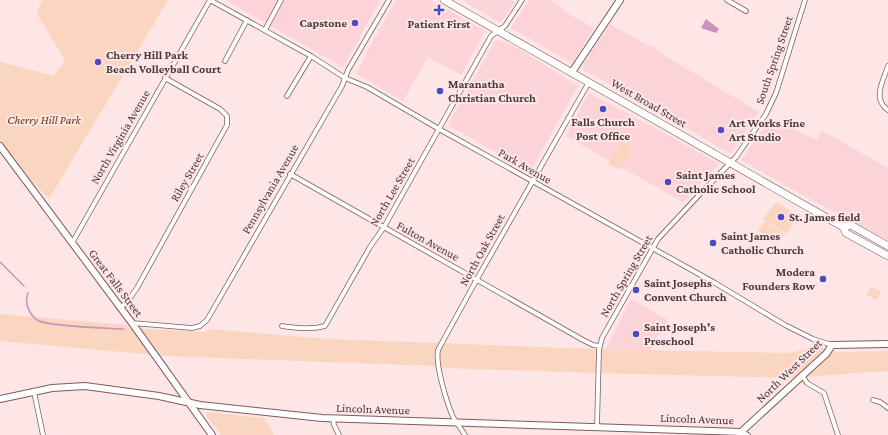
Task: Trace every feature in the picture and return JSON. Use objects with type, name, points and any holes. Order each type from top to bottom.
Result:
[{"type":"main road","name":"West Broad Street","points":[[444,0],[731,162],[843,227],[846,233],[888,256]]},
{"type":"main road","name":"West Broad Street","points":[[843,227],[851,225],[888,246]]},
{"type":"street","name":"Park Avenue","points":[[210,0],[265,30],[345,78],[367,87],[785,324],[813,339],[832,345]]},
{"type":"street","name":"North Virginia Avenue","points":[[72,243],[210,0]]},
{"type":"street","points":[[219,5],[221,0]]},
{"type":"street","points":[[265,30],[281,0]]},
{"type":"street","name":"Pennsylvania Avenue","points":[[132,323],[192,328],[204,324],[208,320],[290,174],[342,86],[345,78],[389,0]]},
{"type":"street","name":"North Lee Street","points":[[282,326],[301,329],[325,326],[370,247],[384,227],[491,36],[507,24],[522,0]]},
{"type":"street","points":[[572,72],[620,0]]},
{"type":"street","points":[[727,0],[746,11]]},
{"type":"street","name":"South Spring Street","points":[[731,162],[772,104],[804,0]]},
{"type":"street","points":[[225,61],[247,20]]},
{"type":"street","points":[[288,96],[310,56]]},
{"type":"street","points":[[888,66],[879,91],[882,105],[888,110]]},
{"type":"street","name":"Riley Street","points":[[120,308],[127,302],[137,288],[228,125],[226,116],[220,109],[165,78]]},
{"type":"street","name":"North Oak Street","points":[[465,435],[451,412],[438,363],[438,352],[477,279],[589,82]]},
{"type":"street","name":"Great Falls Street","points":[[0,146],[132,323],[212,435]]},
{"type":"street","name":"North Spring Street","points":[[597,426],[599,346],[602,338],[658,239],[731,162]]},
{"type":"street","name":"Fulton Avenue","points":[[290,174],[583,340],[599,346]]},
{"type":"street","name":"North West Street","points":[[740,433],[826,354],[832,345],[888,344]]},
{"type":"street","points":[[802,376],[807,383],[823,392],[825,395],[838,435]]},
{"type":"street","name":"Lincoln Avenue","points":[[0,399],[55,388],[85,386],[160,396],[189,404],[333,419],[597,426],[740,433],[748,435]]},
{"type":"street","points":[[34,392],[44,435]]},
{"type":"street","points":[[873,400],[888,408]]},
{"type":"street","points":[[333,419],[339,435]]},
{"type":"shaded area","points":[[225,0],[380,0],[344,66],[341,66]]},
{"type":"shaded area","points":[[396,0],[430,0],[485,31],[461,75],[428,57],[403,101],[357,74],[357,71]]},
{"type":"shaded area","points":[[462,0],[512,0],[515,2],[501,22],[499,22]]},
{"type":"shaded area","points":[[529,0],[551,0],[563,8],[563,11],[594,28],[572,63],[511,28]]},
{"type":"shaded area","points":[[706,19],[719,29],[716,33],[701,28]]},
{"type":"shaded area","points":[[610,24],[653,48],[657,43],[654,49],[759,112],[730,153],[584,70],[583,65]]},
{"type":"shaded area","points":[[497,40],[521,50],[578,86],[531,170],[527,171],[450,126],[449,123],[495,41]]},
{"type":"shaded area","points":[[589,93],[719,164],[683,202],[566,136]]},
{"type":"shaded area","points":[[770,119],[818,140],[821,130],[888,168],[888,240],[799,193],[741,160]]},
{"type":"shaded area","name":"Saint Joseph's Preschool","points":[[631,299],[668,320],[650,350],[606,349]]},
{"type":"green space","name":"Cherry Hill Park","points":[[42,0],[168,0],[49,199],[30,179],[15,158],[0,141],[0,59],[1,62],[54,76],[65,60],[37,14]]},
{"type":"green space","points":[[622,141],[632,147],[619,170],[608,164]]},
{"type":"green space","name":"St. James field","points":[[776,202],[798,215],[787,234],[763,219]]},
{"type":"green space","points":[[765,221],[784,234],[778,244],[758,231]]},
{"type":"green space","points":[[871,286],[881,292],[876,300],[867,295]]},
{"type":"green space","points":[[0,314],[126,325],[129,328],[204,332],[210,329],[328,339],[595,349],[790,353],[817,346],[838,352],[888,351],[888,371],[791,378],[446,368],[432,366],[165,356],[0,341]]},
{"type":"green space","points":[[207,412],[264,418],[274,434],[221,435],[206,415]]},
{"type":"waterway","points":[[0,262],[24,286]]},
{"type":"waterway","points":[[28,293],[27,304],[37,320],[65,326],[124,329]]},
{"type":"place","name":"Patient First","points":[[439,10]]},
{"type":"place","name":"Capstone","points":[[355,23]]},
{"type":"place","name":"Cherry Hill Park Beach Volleyball Court","points":[[98,62]]},
{"type":"place","name":"Maranatha Christian Church","points":[[440,91]]},
{"type":"place","name":"Falls Church Post Office","points":[[603,109]]},
{"type":"place","name":"Art Works Fine Art Studio","points":[[721,130]]},
{"type":"place","name":"Saint James Catholic School","points":[[668,182]]},
{"type":"place","name":"St. James field","points":[[781,217]]},
{"type":"place","name":"Saint James Catholic Church","points":[[713,243]]},
{"type":"place","name":"Modera Founders Row","points":[[823,279]]},
{"type":"place","name":"Saint Josephs Convent Church","points":[[636,290]]},
{"type":"place","name":"Saint Joseph's Preschool","points":[[636,334]]}]
